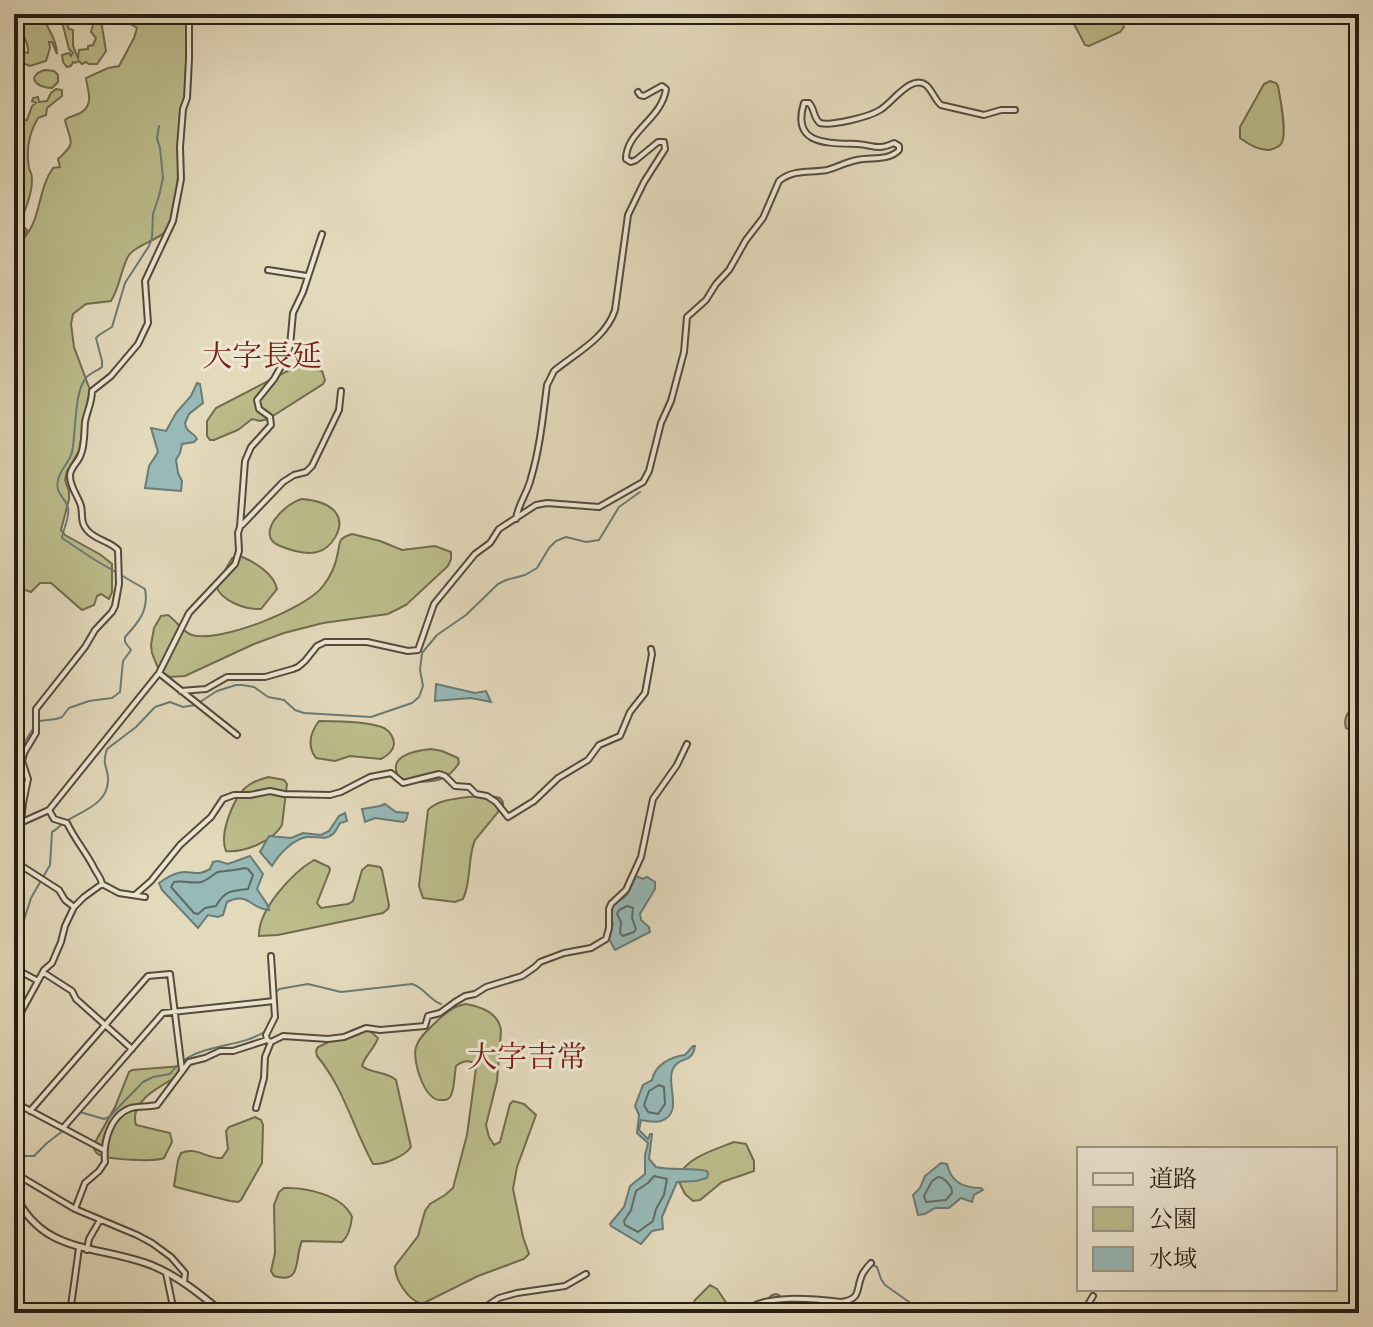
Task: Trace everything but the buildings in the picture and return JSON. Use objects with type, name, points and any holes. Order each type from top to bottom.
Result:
[{"type":"street","points":[[14,848],[19,842],[17,823],[28,779],[22,761],[36,733],[36,709],[85,647],[99,624],[112,612],[118,595],[118,550],[84,527],[81,507],[70,476],[81,454],[92,391],[120,366],[138,344],[148,323],[145,281],[173,221],[181,179],[180,147],[183,109],[187,98],[189,14]]},
{"type":"street","points":[[181,691],[206,689],[227,677],[265,677],[293,669],[325,642],[367,642],[408,651],[418,650],[431,610],[441,593],[475,554],[490,543],[499,529],[541,504],[599,507],[643,482],[671,401],[684,352],[687,317],[706,300],[729,270],[763,218],[779,181],[795,173],[892,156],[899,150],[894,143],[884,148],[827,143],[811,138],[801,123],[804,103],[811,104],[814,116],[820,123],[831,124],[878,112],[908,86],[920,83],[941,105],[984,115],[1015,110]]},
{"type":"street","points":[[516,519],[536,461],[550,377],[604,332],[612,320],[628,215],[665,149],[664,142],[658,142],[636,160],[631,162],[626,159],[628,146],[663,104],[666,89],[662,86],[644,96],[638,92]]},
{"type":"street","points":[[17,823],[49,810],[159,673],[189,613],[235,564],[239,551],[245,461],[251,447],[271,425],[270,417],[259,409],[257,400],[287,356],[293,313],[322,234]]},
{"type":"street","points":[[268,270],[307,276]]},
{"type":"street","points":[[240,527],[283,482],[308,471],[339,410],[341,391]]},
{"type":"street","points":[[135,895],[151,881],[180,845],[211,817],[223,799],[234,795],[270,791],[330,795],[380,774],[391,773],[403,783],[439,774],[455,786],[469,787],[476,794],[487,796],[508,817],[534,801],[558,778],[588,760],[599,745],[620,736],[630,712],[645,693],[651,649]]},
{"type":"street","points":[[159,673],[237,735]]},
{"type":"street","points":[[75,1209],[85,1183],[105,1162],[104,1150],[114,1121],[123,1111],[157,1105],[189,1062],[283,1036],[328,1039],[344,1037],[360,1028],[380,1030],[425,1026],[428,1016],[440,1013],[465,996],[522,976],[540,962],[597,945],[606,939],[611,904],[626,890],[641,857],[653,799],[677,765],[687,744]]},
{"type":"street","points":[[49,810],[54,819],[67,823],[86,851],[102,884]]},
{"type":"street","points":[[14,861],[59,890],[74,907]]},
{"type":"street","points":[[102,884],[119,893],[145,897]]},
{"type":"street","points":[[14,1025],[43,972],[52,963],[74,907],[102,884]]},
{"type":"street","points":[[256,1108],[264,1078],[269,1041],[266,1035],[275,1017],[271,956]]},
{"type":"street","points":[[14,968],[38,981]]},
{"type":"street","points":[[43,972],[72,991],[76,999],[132,1049]]},
{"type":"street","points":[[30,1111],[148,976],[170,974],[182,1070]]},
{"type":"street","points":[[63,1128],[163,1013],[274,1001]]},
{"type":"street","points":[[14,1102],[104,1150]]},
{"type":"street","points":[[14,1176],[162,1250],[185,1273],[184,1282]]},
{"type":"street","points":[[14,1193],[33,1222],[63,1242],[134,1259],[165,1271],[223,1313]]},
{"type":"street","points":[[87,1250],[89,1239],[100,1220]]},
{"type":"street","points":[[70,1313],[79,1248]]},
{"type":"street","points":[[743,1313],[756,1304],[787,1299],[849,1301],[854,1298],[862,1274],[871,1263]]},
{"type":"street","points":[[165,1271],[177,1313]]},
{"type":"street","points":[[476,1313],[499,1298],[565,1286],[586,1274]]},
{"type":"street","points":[[1076,1313],[1083,1310],[1093,1296]]},
{"type":"green space","points":[[14,14],[41,14],[54,39],[57,54],[52,42],[49,42],[46,61],[30,66],[14,60],[14,49],[28,53],[28,49],[21,19]]},
{"type":"green space","points":[[60,14],[69,16],[67,24],[73,30],[73,46],[78,58],[79,50],[88,49],[96,38],[91,32],[93,24],[86,23],[84,14],[100,14],[106,51],[97,64],[82,64],[79,61],[67,67],[63,62],[62,55],[69,53],[71,56],[73,53],[69,49]]},
{"type":"green space","points":[[119,14],[187,14],[185,99],[181,108],[174,209],[166,231],[129,255],[111,301],[86,304],[73,314],[74,347],[90,390],[79,451],[65,480],[69,499],[61,530],[112,564],[109,599],[101,594],[94,605],[82,610],[51,583],[40,583],[31,592],[22,589],[14,574],[14,251],[22,241],[15,240],[22,229],[27,230],[22,240],[33,223],[48,177],[53,168],[60,167],[58,159],[70,145],[65,120],[81,113],[88,104],[86,78],[119,66],[134,38],[137,28]]},
{"type":"green space","points":[[1077,14],[1118,14],[1124,27],[1120,32],[1085,45],[1072,20]]},
{"type":"green space","points":[[45,70],[58,75],[58,82],[52,88],[35,81],[35,75]]},
{"type":"green space","points":[[1270,81],[1278,86],[1284,132],[1280,145],[1266,150],[1240,138],[1240,127],[1264,84]]},
{"type":"green space","points":[[56,89],[62,90],[62,96],[47,108],[46,115],[38,118],[30,136],[28,155],[32,186],[14,235],[13,211],[21,182],[15,181],[14,185],[14,124],[27,120],[36,103],[32,101],[33,98],[38,97],[39,102],[47,101]]},
{"type":"green space","points":[[297,366],[322,371],[323,384],[268,419],[252,419],[238,430],[210,440],[207,421],[216,408]]},
{"type":"green space","points":[[302,499],[325,504],[339,519],[336,537],[327,547],[313,553],[284,548],[272,541],[270,535],[274,520],[280,513]]},
{"type":"green space","points":[[352,534],[402,550],[435,546],[451,552],[451,559],[448,566],[406,605],[388,614],[323,623],[284,633],[185,676],[163,675],[151,645],[154,628],[161,616],[168,615],[188,634],[205,636],[241,629],[281,614],[314,595],[323,586],[334,565],[341,540]]},
{"type":"green space","points":[[240,556],[263,569],[277,589],[261,609],[235,604],[223,596],[216,586],[232,558]]},
{"type":"green space","points":[[1359,701],[1359,732],[1346,728],[1345,720]]},
{"type":"green space","points":[[319,721],[378,726],[390,733],[394,744],[381,759],[350,756],[335,761],[316,758],[311,749],[311,740]]},
{"type":"green space","points":[[431,749],[458,758],[459,763],[448,776],[441,779],[402,782],[397,773],[398,761],[416,751]]},
{"type":"green space","points":[[268,777],[284,780],[287,784],[282,825],[257,845],[226,851],[225,828],[235,802],[247,787]]},
{"type":"green space","points":[[486,795],[500,798],[503,806],[475,840],[463,899],[455,902],[423,898],[419,886],[428,810],[447,800]]},
{"type":"green space","points":[[314,860],[330,870],[317,903],[321,908],[353,901],[362,870],[368,865],[382,870],[388,909],[383,913],[278,935],[259,936],[270,904],[296,874]]},
{"type":"green space","points":[[466,1004],[484,1009],[500,1025],[497,1081],[486,1125],[494,1145],[500,1142],[513,1101],[524,1104],[536,1115],[517,1167],[513,1189],[529,1254],[524,1259],[478,1276],[422,1304],[403,1289],[395,1266],[418,1236],[430,1204],[453,1188],[467,1135],[476,1068],[475,1063],[470,1062],[456,1066],[452,1094],[448,1099],[439,1100],[424,1086],[415,1053],[424,1034],[453,1009]]},
{"type":"green space","points":[[356,1029],[370,1031],[378,1038],[362,1066],[396,1080],[411,1147],[399,1157],[383,1163],[373,1164],[341,1095],[317,1056],[318,1047]]},
{"type":"green space","points":[[181,1066],[183,1073],[150,1093],[138,1107],[135,1116],[136,1125],[170,1133],[172,1142],[164,1158],[131,1160],[97,1153],[94,1144],[115,1107],[129,1072]]},
{"type":"green space","points":[[255,1117],[263,1125],[262,1163],[241,1200],[230,1201],[174,1186],[181,1153],[192,1151],[222,1158],[228,1149],[226,1131],[229,1127]]},
{"type":"green space","points":[[734,1142],[746,1144],[754,1161],[754,1171],[722,1182],[700,1200],[693,1201],[685,1194],[677,1178],[687,1165],[702,1155]]},
{"type":"green space","points":[[284,1188],[312,1191],[332,1198],[341,1203],[352,1217],[348,1234],[342,1242],[302,1241],[296,1268],[289,1277],[283,1278],[274,1276],[271,1271],[275,1253],[274,1205]]},
{"type":"green space","points":[[710,1285],[717,1289],[733,1313],[687,1313],[695,1300]]},
{"type":"green space","points":[[772,1295],[782,1298],[786,1313],[752,1313]]},
{"type":"water","points":[[197,383],[200,384],[203,403],[189,414],[185,423],[197,439],[182,444],[176,460],[182,481],[181,491],[145,488],[149,466],[158,452],[151,428],[166,431]]},
{"type":"water","points":[[436,684],[475,693],[486,691],[491,702],[471,698],[435,701]]},
{"type":"water","points":[[385,804],[396,812],[408,813],[406,820],[375,818],[365,822],[362,809]]},
{"type":"water","points":[[345,813],[347,821],[340,823],[330,836],[307,837],[297,841],[282,852],[272,866],[260,852],[269,836],[291,838],[303,833],[321,835],[329,831],[339,816]]},
{"type":"water","points":[[250,856],[263,874],[257,889],[269,910],[245,899],[234,899],[227,902],[223,915],[208,915],[198,928],[159,883],[177,873],[206,871],[213,862],[228,864]]},
{"type":"water","points":[[636,876],[655,882],[655,889],[640,914],[650,932],[615,950],[609,939],[613,923],[609,921],[609,913],[614,902],[628,893]]},
{"type":"water","points":[[693,1046],[694,1052],[677,1064],[672,1073],[672,1111],[661,1121],[641,1120],[639,1130],[648,1139],[652,1134],[649,1159],[656,1167],[707,1171],[707,1178],[677,1182],[662,1217],[663,1229],[652,1231],[641,1244],[610,1224],[624,1207],[630,1186],[645,1174],[648,1143],[637,1133],[639,1115],[635,1106],[643,1085],[652,1080],[660,1066],[685,1055]]},
{"type":"water","points":[[941,1163],[947,1164],[951,1175],[959,1183],[983,1190],[974,1195],[972,1202],[961,1198],[949,1208],[935,1208],[918,1215],[913,1195],[925,1176]]},
{"type":"waterway","points":[[14,770],[24,744],[39,721],[62,717],[69,708],[112,698],[120,692],[123,661],[131,650],[125,637],[139,621],[146,603],[145,589],[62,538],[68,512],[57,485],[72,452],[82,384],[102,367],[96,338],[112,327],[125,283],[152,238],[153,214],[163,178],[157,138],[159,126]]},
{"type":"waterway","points":[[200,702],[217,691],[242,685],[254,687],[268,697],[284,700],[304,713],[371,717],[412,703],[419,697],[423,686],[420,670],[422,653],[437,635],[466,615],[498,584],[537,568],[556,541],[566,537],[586,542],[599,540],[619,507],[640,492]]},
{"type":"waterway","points":[[14,940],[31,898],[50,865],[52,832],[103,797],[108,776],[105,760],[107,749],[136,727],[155,707],[170,702],[183,707],[195,705]]},
{"type":"waterway","points":[[275,994],[279,989],[308,984],[341,992],[412,984],[441,1004]]},
{"type":"waterway","points":[[80,1112],[104,1119],[109,1117],[143,1082],[170,1074],[190,1056],[241,1042],[266,1031]]},
{"type":"waterway","points":[[14,1160],[34,1156],[70,1123]]},
{"type":"waterway","points":[[873,1265],[877,1267],[885,1285],[919,1309]]},
{"type":"district","name":"大字長延","points":[[262,356]]},
{"type":"district","name":"大字吉常","points":[[527,1057]]}]
